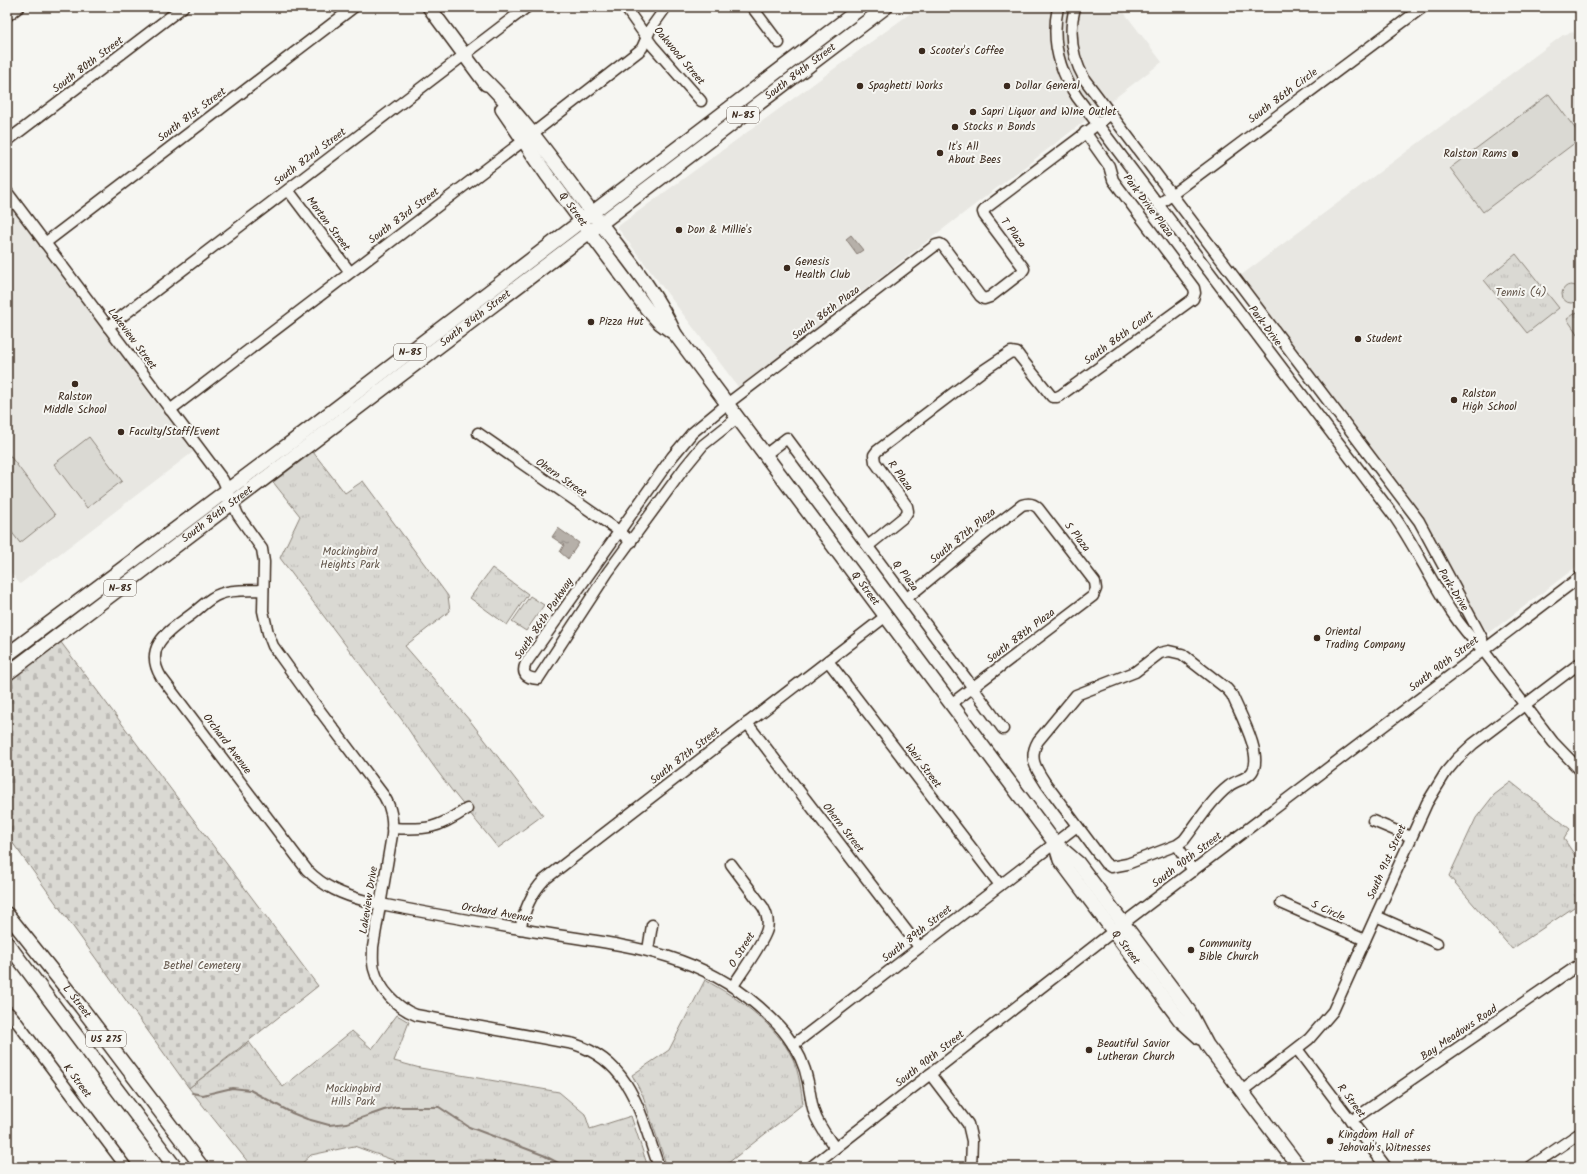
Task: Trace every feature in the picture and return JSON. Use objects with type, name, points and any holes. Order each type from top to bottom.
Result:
[{"type":"main road","name":"Q Street","points":[[429,7],[595,227],[647,309],[660,323],[675,334],[1055,843],[1060,860],[1118,927],[1180,1020],[1207,1045],[1299,1167]]},
{"type":"main road","name":"South 84th Street","points":[[7,656],[227,491],[862,7]]},
{"type":"main road","name":"South 84th Street","points":[[7,674],[886,7]]},
{"type":"main road","name":"L Street","points":[[7,914],[81,1007],[202,1167]]},
{"type":"main road","name":"L Street","points":[[7,943],[175,1167]]},
{"type":"street","points":[[7,16],[19,7]]},
{"type":"street","name":"South 80th Street","points":[[7,141],[183,7]]},
{"type":"street","name":"South 81st Street","points":[[45,243],[354,7]]},
{"type":"street","name":"South 82nd Street","points":[[108,327],[528,7]]},
{"type":"street","name":"Oakwood Street","points":[[625,7],[647,37],[701,101]]},
{"type":"street","name":"South 83rd Street","points":[[170,410],[639,51],[651,28],[666,7]]},
{"type":"street","points":[[752,7],[779,43]]},
{"type":"street","name":"Park Drive","points":[[1058,7],[1055,38],[1059,60],[1068,84],[1394,516],[1416,549],[1446,606],[1474,641],[1484,650],[1553,742],[1580,770]]},
{"type":"street","name":"Park Drive","points":[[1075,7],[1071,27],[1071,36],[1076,62],[1089,85],[1419,521],[1482,638],[1484,650]]},
{"type":"street","name":"South 86th Circle","points":[[1158,205],[1422,7]]},
{"type":"street","points":[[1085,132],[1111,114]]},
{"type":"street","name":"T Plaza","points":[[984,299],[1000,289],[1024,269],[983,212],[986,208],[1085,132]]},
{"type":"street","name":"Park Drive Plaza","points":[[1085,132],[1109,166],[1113,180],[1194,288],[1195,293]]},
{"type":"street","name":"Morton Street","points":[[288,190],[350,272]]},
{"type":"street","name":"Lakeview Street","points":[[7,192],[223,480],[232,503]]},
{"type":"street","name":"South 86th Plaza","points":[[727,404],[936,245],[940,244],[984,299]]},
{"type":"street","name":"South 86th Court","points":[[874,455],[877,451],[1008,353],[1014,352],[1020,357],[1054,398],[1061,395],[1193,299],[1195,293]]},
{"type":"street","name":"South 86th Parkway","points":[[727,404],[692,433],[663,469],[526,663],[524,668],[525,673],[530,678],[538,679],[608,572],[632,542],[677,478],[703,445],[737,418]]},
{"type":"street","points":[[702,426],[712,438]]},
{"type":"street","name":"Ohern Street","points":[[478,433],[632,542]]},
{"type":"street","name":"Q Plaza","points":[[765,455],[787,438],[973,687],[1002,729]]},
{"type":"street","name":"R Plaza","points":[[868,546],[905,516],[908,511],[907,506],[875,462],[874,455]]},
{"type":"street","points":[[663,469],[677,478]]},
{"type":"street","name":"Lakeview Drive","points":[[232,503],[238,515],[262,549],[264,562],[264,621],[273,646],[384,796],[392,817],[392,828],[381,904],[373,947],[373,964],[378,980],[392,999],[416,1015],[574,1044],[590,1050],[620,1074],[633,1094],[659,1167]]},
{"type":"street","name":"South 87th Plaza","points":[[907,598],[1022,505],[1032,504],[1038,508]]},
{"type":"street","name":"S Plaza","points":[[1038,508],[1095,582]]},
{"type":"street","points":[[595,565],[608,572]]},
{"type":"street","name":"South 90th Street","points":[[811,1167],[1118,927],[1580,577]]},
{"type":"street","name":"South 88th Plaza","points":[[951,704],[1093,596],[1096,590],[1095,582]]},
{"type":"street","name":"Orchard Avenue","points":[[263,590],[221,594],[215,596],[164,636],[155,652],[156,665],[159,673],[307,870],[321,883],[338,892],[366,901],[520,929],[648,950],[691,964],[733,986],[741,991],[777,1024],[793,1045],[804,1068],[816,1118],[835,1148]]},
{"type":"street","name":"South 87th Street","points":[[520,929],[529,899],[535,889],[544,880],[886,616]]},
{"type":"street","points":[[548,632],[562,642]]},
{"type":"street","points":[[1169,651],[1182,654],[1227,689],[1232,695],[1251,740],[1256,756],[1256,765],[1252,772],[1246,778],[1230,785],[1217,797],[1184,840],[1177,845],[1126,864],[1111,867],[1105,864],[1037,771],[1033,759],[1034,748],[1076,695],[1135,672],[1156,655],[1169,651]]},
{"type":"street","name":"Weir Street","points":[[828,661],[1000,885]]},
{"type":"street","name":"South 91st Street","points":[[1242,1091],[1316,1033],[1333,1010],[1411,837],[1435,788],[1457,759],[1473,744],[1580,663]]},
{"type":"street","name":"Ohern Street","points":[[747,723],[919,948]]},
{"type":"street","points":[[392,828],[416,830],[432,828],[447,822],[466,809]]},
{"type":"street","points":[[1373,821],[1411,837]]},
{"type":"street","name":"South 89th Street","points":[[793,1045],[1077,826]]},
{"type":"street","points":[[1177,845],[1193,871]]},
{"type":"street","name":"O Street","points":[[731,864],[763,908],[766,913],[768,925],[765,936],[733,986]]},
{"type":"street","name":"S Circle","points":[[1281,904],[1365,940]]},
{"type":"street","points":[[1376,916],[1437,943]]},
{"type":"street","points":[[648,950],[652,926]]},
{"type":"street","name":"Bay Meadows Road","points":[[1351,1120],[1580,964]]},
{"type":"street","name":"K Street","points":[[7,1011],[126,1167]]},
{"type":"street","name":"R Street","points":[[1297,1049],[1386,1167]]},
{"type":"street","points":[[930,1074],[968,1124],[972,1141],[971,1167]]},
{"type":"street","points":[[1530,1167],[1580,1133]]},
{"type":"shaded area","points":[[919,7],[1120,7],[1162,62],[909,255],[739,388],[617,227]]},
{"type":"shaded area","name":"Ralston High School","points":[[1573,32],[1580,41],[1580,564],[1489,633],[1455,590],[1419,521],[1236,279],[1563,35]]},
{"type":"shaded area","name":"Ralston Middle School","points":[[7,201],[193,452],[20,584],[7,568]]},
{"type":"green space","name":"Ralston Rams","points":[[1549,94],[1580,135],[1580,139],[1483,212],[1450,168]]},
{"type":"green space","name":"Tennis (4)","points":[[1516,254],[1559,308],[1527,333],[1484,280]]},
{"type":"green space","points":[[1571,285],[1577,288],[1580,294],[1577,300],[1571,303],[1565,300],[1562,294],[1565,288]]},
{"type":"green space","points":[[1580,310],[1580,338],[1567,319]]},
{"type":"green space","points":[[89,437],[122,481],[87,508],[54,464]]},
{"type":"green space","points":[[7,452],[55,515],[20,543],[7,526]]},
{"type":"green space","name":"Mockingbird Heights Park","points":[[313,452],[345,493],[363,481],[448,596],[450,611],[405,646],[471,722],[543,815],[498,848],[443,779],[402,720],[280,558],[300,516],[273,482]]},
{"type":"green space","points":[[492,568],[528,594],[507,625],[470,598]]},
{"type":"green space","points":[[530,596],[544,605],[526,631],[512,622]]},
{"type":"green space","name":"Bethel Cemetery","points":[[60,641],[318,986],[189,1088],[7,835],[7,683]]},
{"type":"green space","points":[[1511,782],[1570,829],[1564,839],[1578,860],[1580,859],[1580,903],[1512,949],[1449,876],[1476,818],[1494,795]]},
{"type":"green space","points":[[705,980],[731,995],[755,1013],[776,1034],[795,1064],[800,1081],[803,1104],[723,1167],[667,1167],[643,1096],[632,1075],[669,1050]]},
{"type":"green space","name":"Mockingbird Hills Park","points":[[397,1015],[409,1022],[394,1061],[420,1068],[559,1092],[585,1114],[590,1129],[631,1116],[648,1167],[519,1167],[510,1163],[480,1160],[435,1167],[412,1167],[354,1146],[311,1155],[298,1167],[252,1167],[189,1088],[249,1042],[283,1087],[352,1031],[372,1049]]},
{"type":"water","points":[[851,235],[863,250],[857,254],[846,239]]},
{"type":"water","points":[[558,528],[579,543],[568,559],[560,552],[564,545],[552,537]]},
{"type":"waterway","points":[[192,1093],[203,1095],[232,1088],[250,1090],[292,1113],[329,1125],[347,1123],[397,1107],[439,1107],[469,1127],[543,1155],[566,1167]]},
{"type":"place","name":"Scooter's Coffee","points":[[922,51]]},
{"type":"place","name":"Spaghetti Works","points":[[860,86]]},
{"type":"place","name":"Dollar General","points":[[1007,86]]},
{"type":"place","name":"Sapri Liquor and WIne Outlet","points":[[973,112]]},
{"type":"place","name":"Stocks n Bonds","points":[[955,127]]},
{"type":"place","name":"It's All About Bees","points":[[940,153]]},
{"type":"place","name":"Ralston Rams","points":[[1515,154]]},
{"type":"place","name":"Don & Millie's","points":[[679,230]]},
{"type":"place","name":"Genesis Health Club","points":[[787,268]]},
{"type":"place","name":"Pizza Hut","points":[[591,322]]},
{"type":"place","name":"Student","points":[[1358,339]]},
{"type":"place","name":"Ralston Middle School","points":[[75,384]]},
{"type":"place","name":"Ralston High School","points":[[1454,400]]},
{"type":"place","name":"Faculty/Staff/Event","points":[[121,432]]},
{"type":"place","name":"Oriental Trading Company","points":[[1317,638]]},
{"type":"place","name":"Community Bible Church","points":[[1191,950]]},
{"type":"place","name":"Beautiful Savior Lutheran Church","points":[[1089,1050]]},
{"type":"place","name":"Kingdom Hall of Jehovah's Witnesses","points":[[1330,1141]]}]
